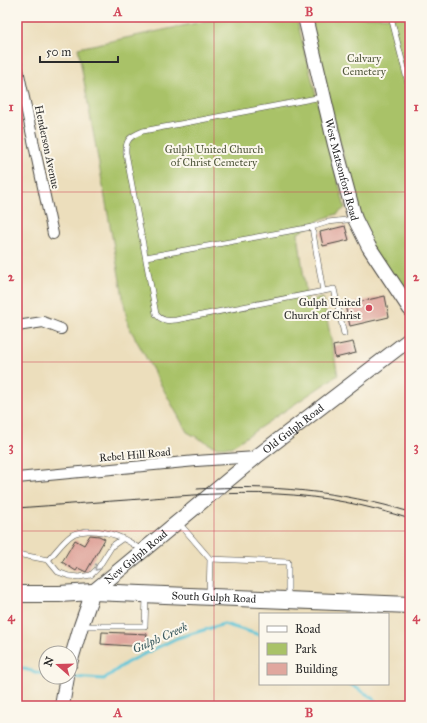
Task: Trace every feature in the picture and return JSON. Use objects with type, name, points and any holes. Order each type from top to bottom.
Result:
[{"type":"main road","name":"South Gulph Road","points":[[17,594],[93,592],[410,605]]},
{"type":"street","name":"West Matsonford Road","points":[[304,17],[347,193],[355,218],[369,247],[410,309]]},
{"type":"street","name":"Henderson Avenue","points":[[17,65],[54,234]]},
{"type":"street","points":[[17,326],[43,322],[60,329]]},
{"type":"street","name":"Old Gulph Road","points":[[178,522],[256,458],[410,339]]},
{"type":"street","name":"Rebel Hill Road","points":[[17,478],[196,461],[256,458]]},
{"type":"street","name":"New Gulph Road","points":[[93,592],[178,522]]},
{"type":"street","points":[[75,645],[93,592]]},
{"type":"street","points":[[62,706],[65,685]]},
{"type":"lane","points":[[391,17],[410,91]]},
{"type":"lane","points":[[323,96],[143,131],[134,135],[128,140],[126,153],[156,314],[160,319],[166,321],[176,320],[334,290],[344,334]]},
{"type":"lane","points":[[146,257],[355,218]]},
{"type":"lane","points":[[312,227],[323,291]]},
{"type":"lane","points":[[178,522],[210,559],[209,596]]},
{"type":"lane","points":[[48,560],[74,534],[98,531],[112,534],[135,544],[142,551]]},
{"type":"lane","points":[[17,554],[48,560],[58,572],[69,576],[79,577],[91,575],[98,568],[112,546],[122,539]]},
{"type":"lane","points":[[210,559],[288,562],[288,600]]},
{"type":"lane","points":[[81,626],[145,626],[146,594]]},
{"type":"green space","name":"Gulph United Church of Christ Cemetery","points":[[225,17],[296,17],[345,208],[337,214],[322,219],[298,233],[307,301],[323,298],[338,375],[231,447],[215,447],[187,432],[128,325],[78,48]]},
{"type":"green space","name":"Calvary Cemetery","points":[[305,17],[410,17],[410,310],[369,247]]},
{"type":"building","points":[[345,226],[349,240],[323,246],[320,232]]},
{"type":"building","name":"Gulph United Church of Christ","points":[[385,296],[389,317],[350,326],[345,305]]},
{"type":"building","points":[[353,342],[356,353],[335,358],[333,346]]},
{"type":"building","points":[[90,535],[99,536],[105,539],[86,572],[78,568],[76,571],[62,562],[75,540],[84,545]]},
{"type":"building","points":[[102,632],[147,634],[146,647],[101,644]]},
{"type":"waterway","name":"Gulph Creek","points":[[78,677],[104,679],[126,663],[177,638],[224,624],[259,635]]},
{"type":"waterway","name":"Gulph Creek","points":[[17,667],[38,673]]},
{"type":"waterway","name":"Gulph Creek","points":[[352,685],[373,698],[379,706]]},
{"type":"tram line","points":[[197,489],[251,488],[304,491],[357,499],[410,512]]},
{"type":"tram line","points":[[17,508],[192,495],[260,493],[328,499],[361,505],[410,519]]},
{"type":"place","name":"Gulph United Church of Christ","points":[[369,308]]}]
